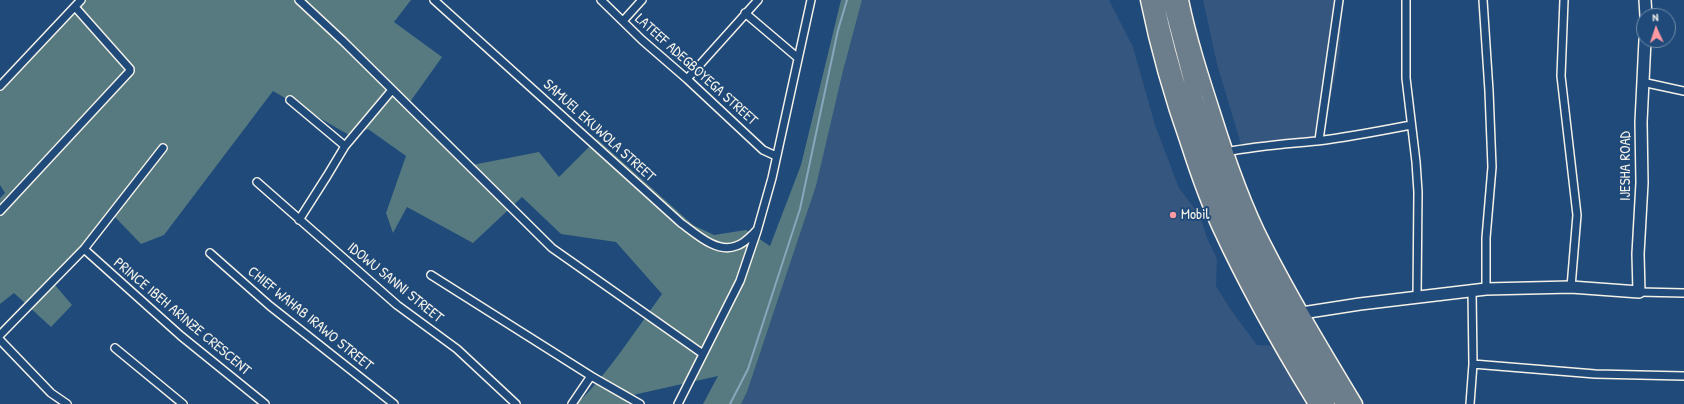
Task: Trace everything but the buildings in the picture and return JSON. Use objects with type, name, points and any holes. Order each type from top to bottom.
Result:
[{"type":"highway","points":[[1156,0],[1155,19],[1170,57],[1184,104],[1214,189],[1241,250],[1294,360],[1327,404]]},
{"type":"highway","points":[[1170,0],[1196,100],[1226,167],[1230,194],[1273,284],[1343,404]]},
{"type":"main road","points":[[1147,0],[1155,19]]},
{"type":"main road","points":[[1182,0],[1200,72],[1226,152],[1226,167],[1264,243],[1302,313],[1356,404]]},
{"type":"main road","name":"IJESHA ROAD","points":[[1639,292],[1642,82],[1644,48]]},
{"type":"main road","points":[[1302,313],[1486,289],[1571,287],[1639,292]]},
{"type":"main road","points":[[1294,360],[1314,404]]},
{"type":"street","points":[[0,86],[81,0]]},
{"type":"street","points":[[298,0],[343,41],[552,248],[703,354]]},
{"type":"street","name":"SAMUEL EKUWOLA STREET","points":[[434,0],[681,223],[702,239],[720,246],[732,247],[736,246],[757,231]]},
{"type":"street","name":"LATEEF ADEGBOYEGA STREET","points":[[601,0],[763,150],[776,156]]},
{"type":"street","points":[[623,22],[642,0]]},
{"type":"street","points":[[687,78],[758,0]]},
{"type":"street","points":[[678,404],[740,281],[757,231],[765,206],[811,0]]},
{"type":"street","points":[[1319,140],[1339,0]]},
{"type":"street","points":[[1406,0],[1406,78],[1418,192],[1417,298]]},
{"type":"street","points":[[1483,0],[1492,167],[1486,238],[1486,289]]},
{"type":"street","points":[[1564,0],[1561,76],[1577,215],[1571,287]]},
{"type":"street","points":[[0,212],[130,71],[130,69],[75,6]]},
{"type":"street","points":[[745,13],[798,58]]},
{"type":"street","points":[[1642,82],[1684,91]]},
{"type":"street","points":[[298,220],[345,146],[392,90]]},
{"type":"street","points":[[290,100],[345,146]]},
{"type":"street","points":[[1226,152],[1319,140],[1411,125]]},
{"type":"street","points":[[0,335],[84,249],[163,148]]},
{"type":"street","name":"IDOWU SANNI STREET","points":[[258,182],[298,220],[397,305],[456,349],[516,404]]},
{"type":"street","name":"PRINCE IBEH ARINZE CRESCENT","points":[[84,249],[181,336],[265,404]]},
{"type":"street","name":"CHIEF WAHAB IRAWO STREET","points":[[210,254],[270,306],[394,404]]},
{"type":"street","points":[[431,275],[591,376],[640,404]]},
{"type":"street","points":[[1470,404],[1473,364],[1472,291]]},
{"type":"street","points":[[1639,292],[1684,293]]},
{"type":"street","points":[[0,340],[51,393],[67,404]]},
{"type":"street","points":[[115,348],[183,404]]},
{"type":"street","points":[[1473,364],[1595,374],[1684,376]]},
{"type":"street","points":[[572,404],[591,376]]},
{"type":"shaded area","points":[[862,0],[1109,0],[1133,47],[1155,125],[1179,188],[1200,216],[1207,238],[1217,259],[1216,286],[1231,310],[1257,345],[1280,346],[1311,404],[741,404],[747,392],[816,186],[843,71]]},
{"type":"shaded area","points":[[1203,0],[1342,0],[1340,52],[1323,136],[1243,151],[1217,64]]},
{"type":"green space","points":[[76,0],[411,0],[394,22],[442,57],[410,102],[472,165],[539,152],[559,177],[597,139],[693,225],[714,235],[746,230],[770,246],[801,165],[841,0],[862,0],[843,71],[816,186],[747,392],[741,404],[703,404],[718,376],[633,395],[628,404],[577,404],[611,364],[662,294],[616,242],[561,234],[522,197],[473,243],[407,207],[393,233],[386,213],[406,156],[368,129],[349,135],[273,91],[164,235],[141,244],[114,216],[49,278],[72,305],[51,327],[14,293],[0,304],[0,198],[5,193],[0,185],[0,89],[34,56]]},
{"type":"waterway","points":[[730,404],[748,369],[800,209],[838,30],[847,0]]},
{"type":"place","name":"Mobil","points":[[1173,215]]}]
